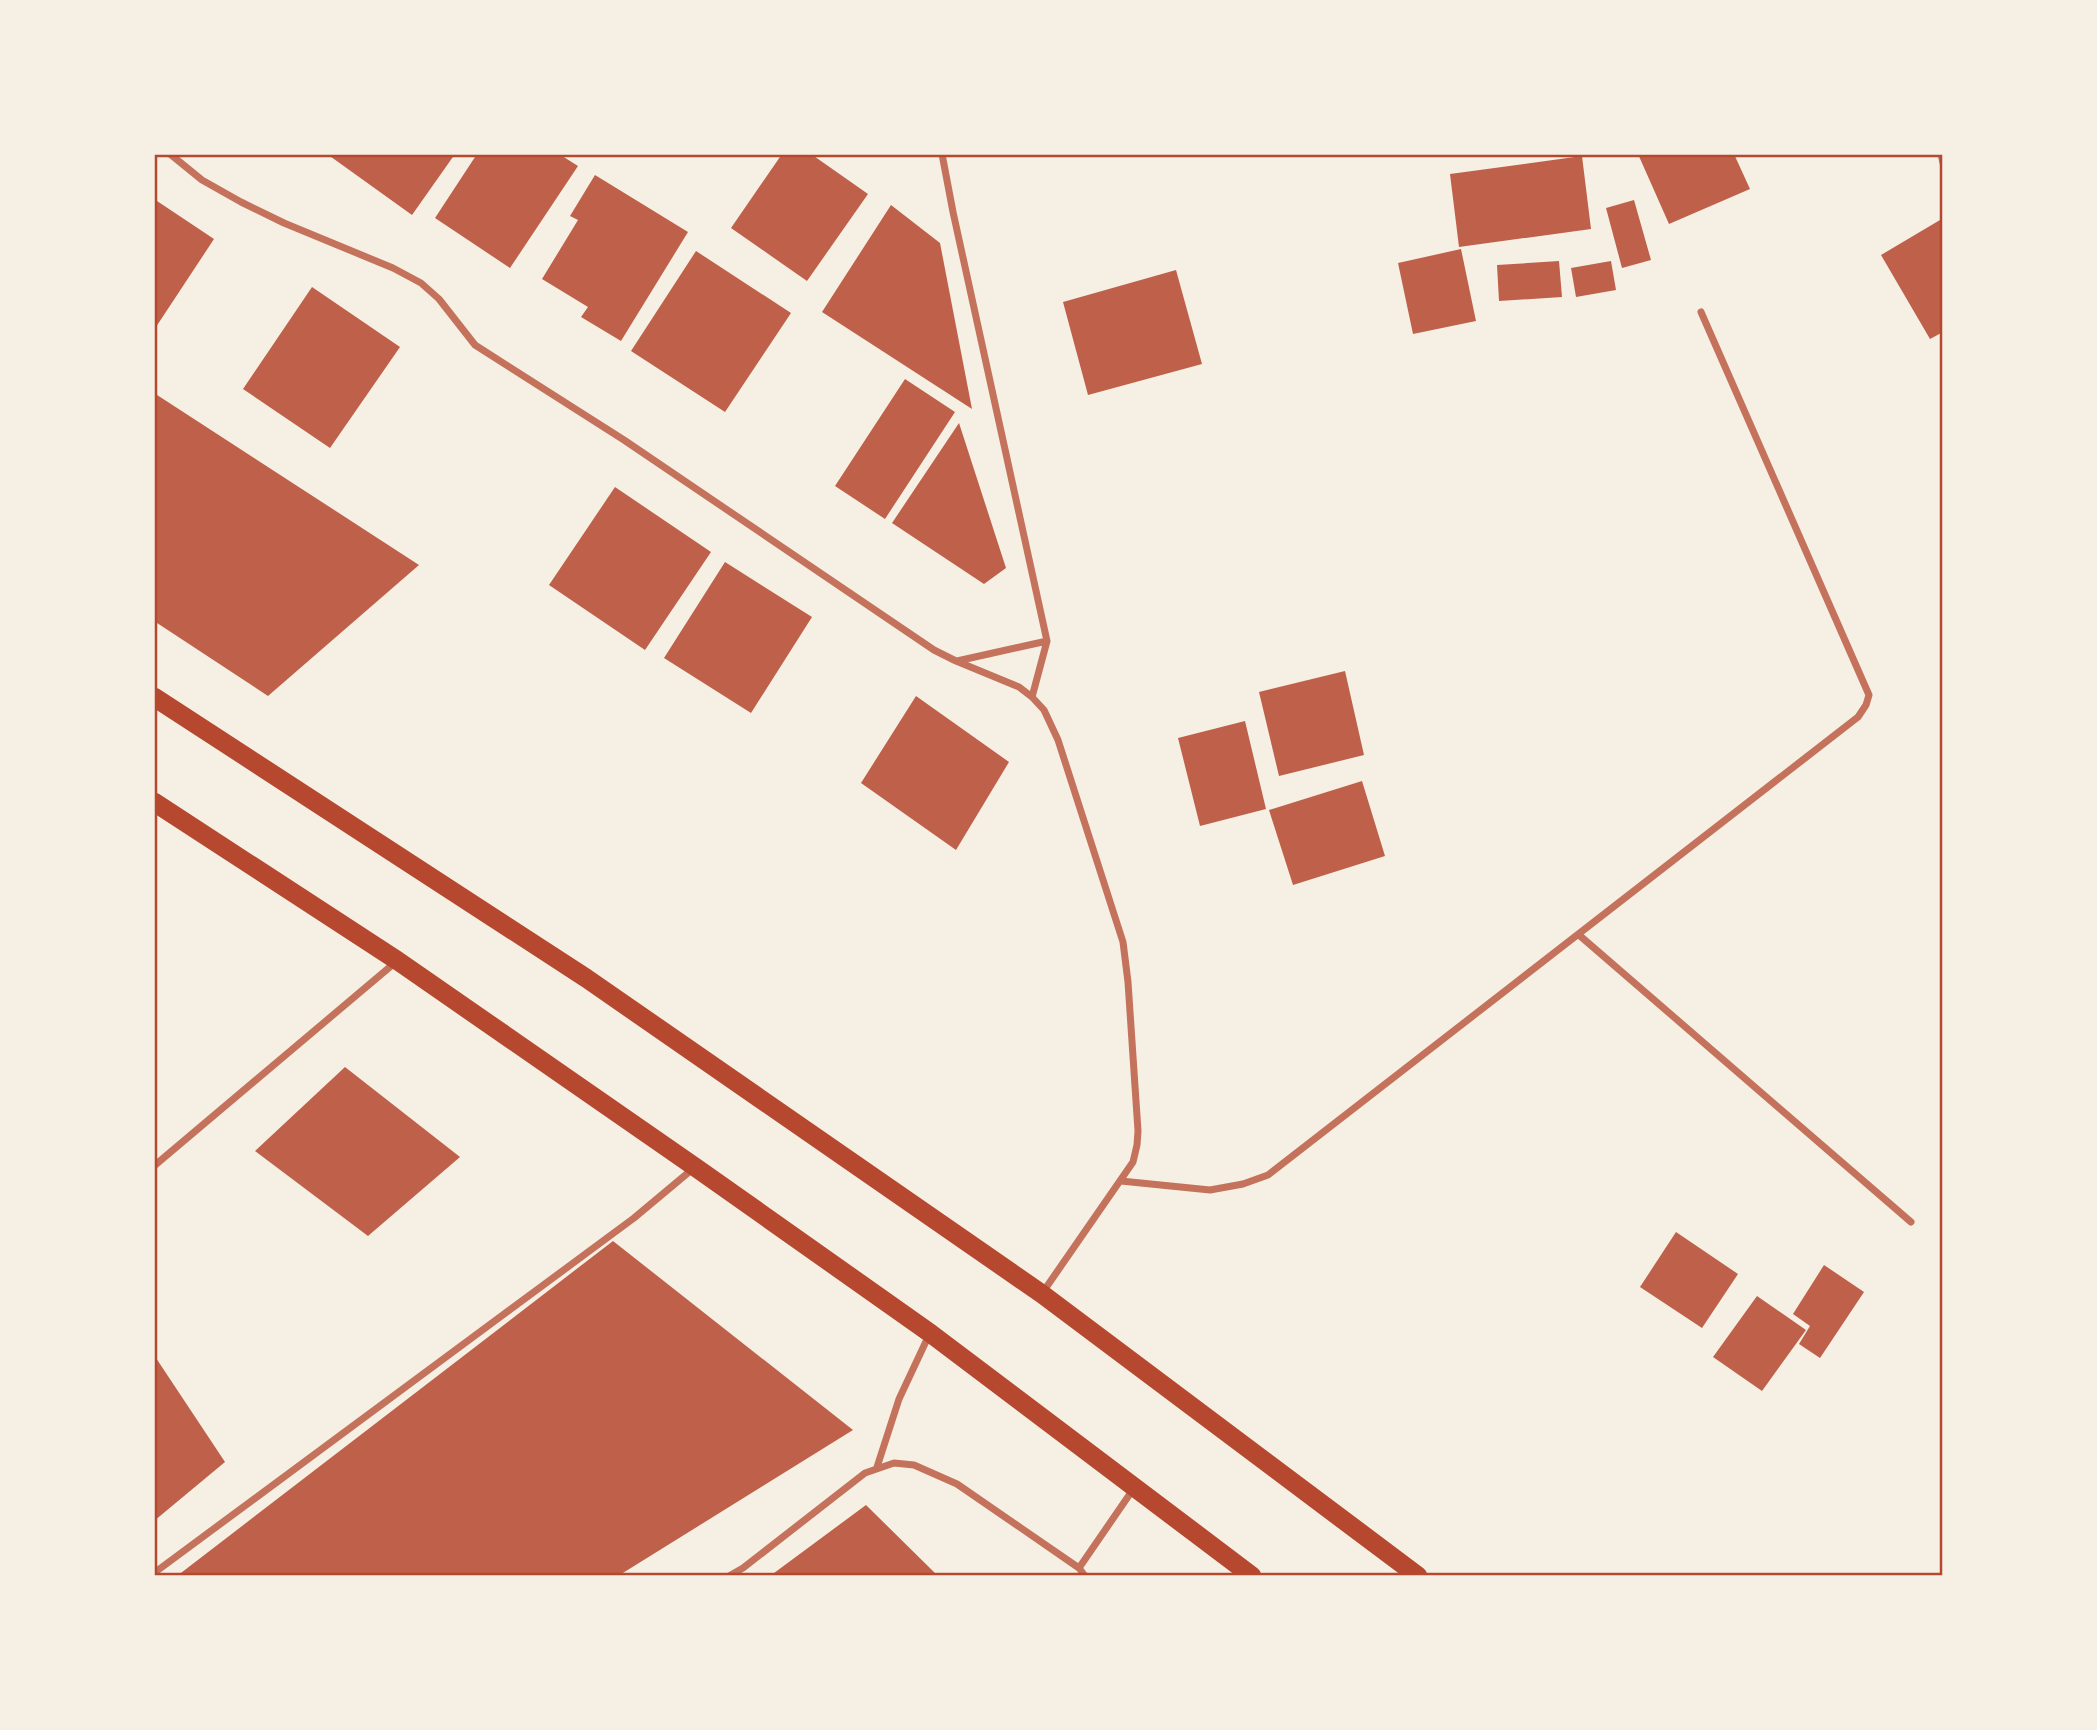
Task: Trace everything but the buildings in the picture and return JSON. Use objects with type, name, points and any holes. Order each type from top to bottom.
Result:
[{"type":"highway","points":[[154,697],[586,978],[1042,1294],[1418,1576]]},
{"type":"highway","points":[[154,802],[398,961],[695,1167],[930,1334],[1252,1576]]},
{"type":"street","points":[[170,154],[202,180],[241,202],[284,223],[393,268],[421,283],[439,299],[475,345],[624,440],[934,649],[1020,687],[1044,710],[1058,740],[1123,942],[1138,1131],[1133,1162],[1042,1294]]},
{"type":"street","points":[[942,154],[1047,641],[1032,697]]},
{"type":"street","points":[[1941,154],[1943,163]]},
{"type":"street","points":[[1121,1181],[1210,1190],[1243,1184],[1268,1175],[1858,717],[1869,695],[1701,312]]},
{"type":"street","points":[[956,661],[1047,641]]},
{"type":"street","points":[[1579,935],[1911,1222]]},
{"type":"street","points":[[154,1166],[398,961]]},
{"type":"street","points":[[154,1573],[634,1218],[695,1167]]},
{"type":"street","points":[[877,1467],[899,1399],[930,1334]]},
{"type":"street","points":[[729,1576],[864,1473],[894,1463],[914,1465],[957,1484],[1079,1568],[1085,1576]]},
{"type":"street","points":[[1079,1568],[1134,1487]]}]
